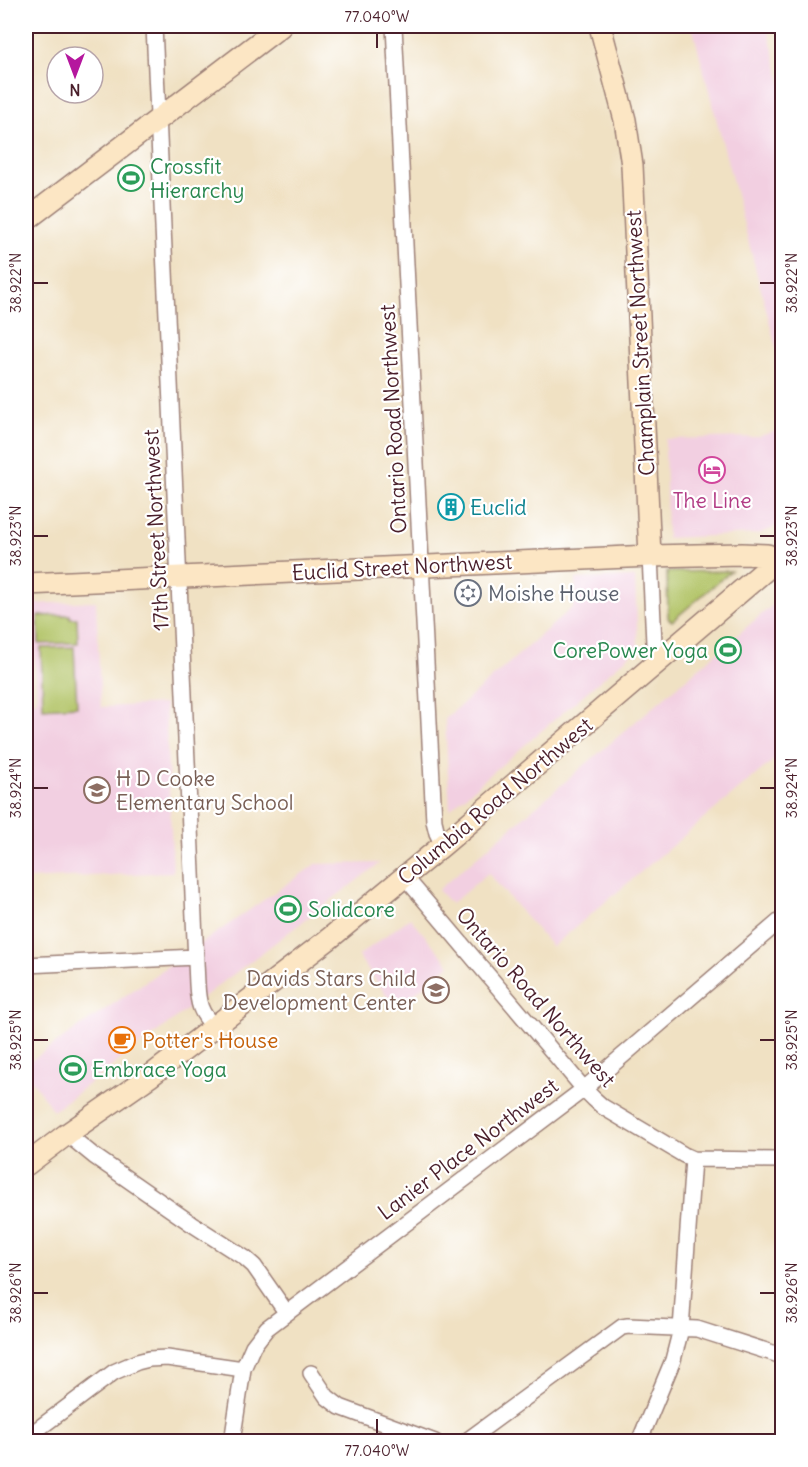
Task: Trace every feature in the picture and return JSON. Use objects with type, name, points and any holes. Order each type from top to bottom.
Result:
[{"type":"street","name":"17th Street Northwest","points":[[154,26],[196,957],[199,1001],[204,1016],[214,1027]]},
{"type":"street","points":[[26,220],[281,26]]},
{"type":"street","name":"Ontario Road Northwest","points":[[394,26],[434,821],[437,833],[444,845]]},
{"type":"street","name":"Champlain Street Northwest","points":[[600,26],[625,120],[632,165],[655,665]]},
{"type":"street","name":"Euclid Street Northwest","points":[[26,584],[650,556],[742,554],[781,557]]},
{"type":"street","name":"Columbia Road Northwest","points":[[26,1165],[149,1077],[330,938],[444,845],[781,557]]},
{"type":"street","name":"Ontario Road Northwest","points":[[405,877],[584,1089],[603,1107],[693,1159],[783,1160]]},
{"type":"street","name":"Lanier Place Northwest","points":[[232,1442],[243,1369],[249,1353],[267,1328],[584,1089],[783,919]]},
{"type":"street","points":[[26,965],[196,957]]},
{"type":"street","points":[[67,1134],[94,1156],[245,1258],[254,1266],[286,1312]]},
{"type":"street","points":[[639,1442],[673,1360],[681,1329],[693,1159]]},
{"type":"street","points":[[465,1442],[622,1327],[697,1329],[783,1356]]},
{"type":"street","points":[[26,1438],[114,1372],[136,1362],[167,1358],[243,1369]]},
{"type":"street","points":[[311,1373],[327,1397],[340,1407],[435,1442]]},
{"type":"shaded area","points":[[692,26],[767,26],[782,85],[782,370]]},
{"type":"shaded area","points":[[782,429],[782,520],[772,529],[757,534],[667,538],[665,439],[757,437]]},
{"type":"shaded area","points":[[635,577],[638,648],[450,809],[445,719],[574,606],[576,579]]},
{"type":"shaded area","points":[[782,597],[782,753],[552,947],[488,873],[451,904],[438,890]]},
{"type":"shaded area","name":"H D Cooke Elementary School","points":[[96,601],[101,707],[165,704],[173,872],[26,879],[26,702],[37,701],[32,604]]},
{"type":"shaded area","points":[[380,863],[53,1111],[26,1071],[26,1064],[316,864]]},
{"type":"shaded area","points":[[410,918],[450,965],[396,1008],[358,956]]},
{"type":"green space","points":[[731,571],[672,621],[668,618],[667,572]]},
{"type":"green space","points":[[70,615],[70,618],[77,618],[78,643],[39,644],[38,616]]},
{"type":"green space","points":[[74,647],[77,706],[43,708],[41,648]]},
{"type":"place","name":"Crossfit Hierarchy","points":[[131,178]]},
{"type":"place","name":"The Line","points":[[712,470]]},
{"type":"place","name":"Euclid","points":[[451,507]]},
{"type":"place","name":"Moishe House","points":[[468,593]]},
{"type":"place","name":"CorePower Yoga","points":[[728,650]]},
{"type":"place","name":"H D Cooke Elementary School","points":[[97,790]]},
{"type":"place","name":"Solidcore","points":[[288,909]]},
{"type":"place","name":"Davids Stars Child Development Center","points":[[436,990]]},
{"type":"place","name":"Potter's House","points":[[122,1040]]},
{"type":"place","name":"Embrace Yoga","points":[[73,1069]]}]
